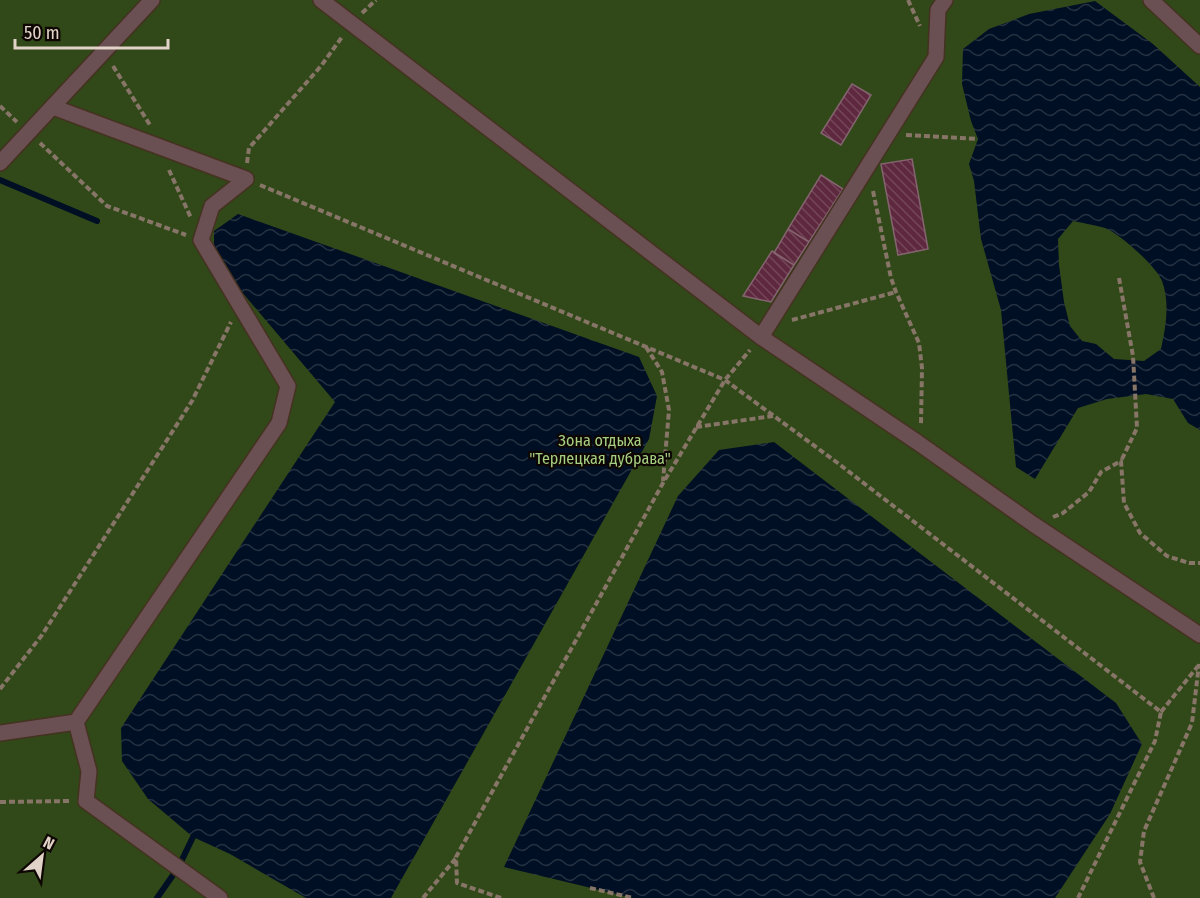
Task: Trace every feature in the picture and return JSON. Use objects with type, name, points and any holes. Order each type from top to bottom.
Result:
[{"type":"street","points":[[0,162],[152,0]]},
{"type":"street","points":[[321,0],[764,332],[1034,524],[1200,635]]},
{"type":"street","points":[[764,332],[936,57],[938,9],[945,0]]},
{"type":"street","points":[[1151,0],[1200,46]]},
{"type":"street","points":[[53,107],[246,179]]},
{"type":"street","points":[[0,733],[76,722],[279,423],[288,386],[201,240],[212,206],[246,179]]},
{"type":"street","points":[[76,722],[88,771],[86,801],[220,898]]},
{"type":"path","points":[[351,24],[321,66],[249,148],[246,179],[725,380],[1161,712]]},
{"type":"path","points":[[104,52],[162,148],[201,240]]},
{"type":"path","points":[[28,132],[107,206],[201,240]]},
{"type":"path","points":[[888,134],[978,139]]},
{"type":"path","points":[[869,163],[885,254],[896,292],[919,343],[922,368],[921,445]]},
{"type":"path","points":[[1119,278],[1133,356],[1137,428],[1121,461],[1124,503],[1140,533],[1167,556],[1189,563],[1200,562]]},
{"type":"path","points":[[423,898],[456,857],[663,483],[725,380],[764,332],[896,292]]},
{"type":"path","points":[[0,689],[42,635],[192,401],[240,305]]},
{"type":"path","points":[[646,347],[662,372],[669,410],[663,483]]},
{"type":"path","points":[[696,427],[774,416]]},
{"type":"path","points":[[1034,524],[1063,513],[1089,492],[1101,472],[1121,461]]},
{"type":"path","points":[[1078,898],[1155,741],[1161,712],[1200,664]]},
{"type":"path","points":[[1154,898],[1140,862],[1144,831],[1192,723],[1200,664]]},
{"type":"path","points":[[0,802],[86,801]]},
{"type":"path","points":[[456,857],[457,883],[501,898]]},
{"type":"path","points":[[590,888],[630,898]]},
{"type":"green space","name":"Зона отдыха \"Терлецкая дубрава\"","points":[[0,0],[1200,0],[1200,898],[0,898]]},
{"type":"water","points":[[1095,1],[1153,44],[1200,87],[1200,430],[1188,423],[1173,399],[1146,394],[1107,399],[1078,408],[1035,479],[1016,467],[1001,310],[981,239],[974,181],[969,164],[978,139],[962,84],[963,49],[989,29],[1029,14]],"holes":[[[1073,221],[1105,228],[1119,236],[1137,251],[1159,275],[1167,306],[1166,323],[1161,349],[1144,361],[1114,359],[1096,344],[1082,341],[1070,326],[1064,302],[1058,239]]]},
{"type":"water","points":[[238,214],[639,357],[657,396],[649,439],[391,898],[306,898],[230,854],[193,837],[148,799],[122,761],[121,728],[335,402],[214,259],[214,231]]},
{"type":"water","points":[[774,442],[1116,703],[1142,744],[1110,814],[1055,898],[633,898],[504,867],[678,496],[719,450]]},
{"type":"building","points":[[852,84],[871,95],[841,145],[821,133]]},
{"type":"building","points":[[912,159],[928,249],[898,255],[881,164]]},
{"type":"building","points":[[821,175],[843,189],[809,242],[788,229]]},
{"type":"building","points":[[788,229],[809,242],[794,265],[774,253]]},
{"type":"building","points":[[772,251],[794,265],[771,302],[743,296]]},
{"type":"waterway","points":[[0,180],[97,221]]},
{"type":"waterway","points":[[157,898],[178,868],[193,837]]}]
